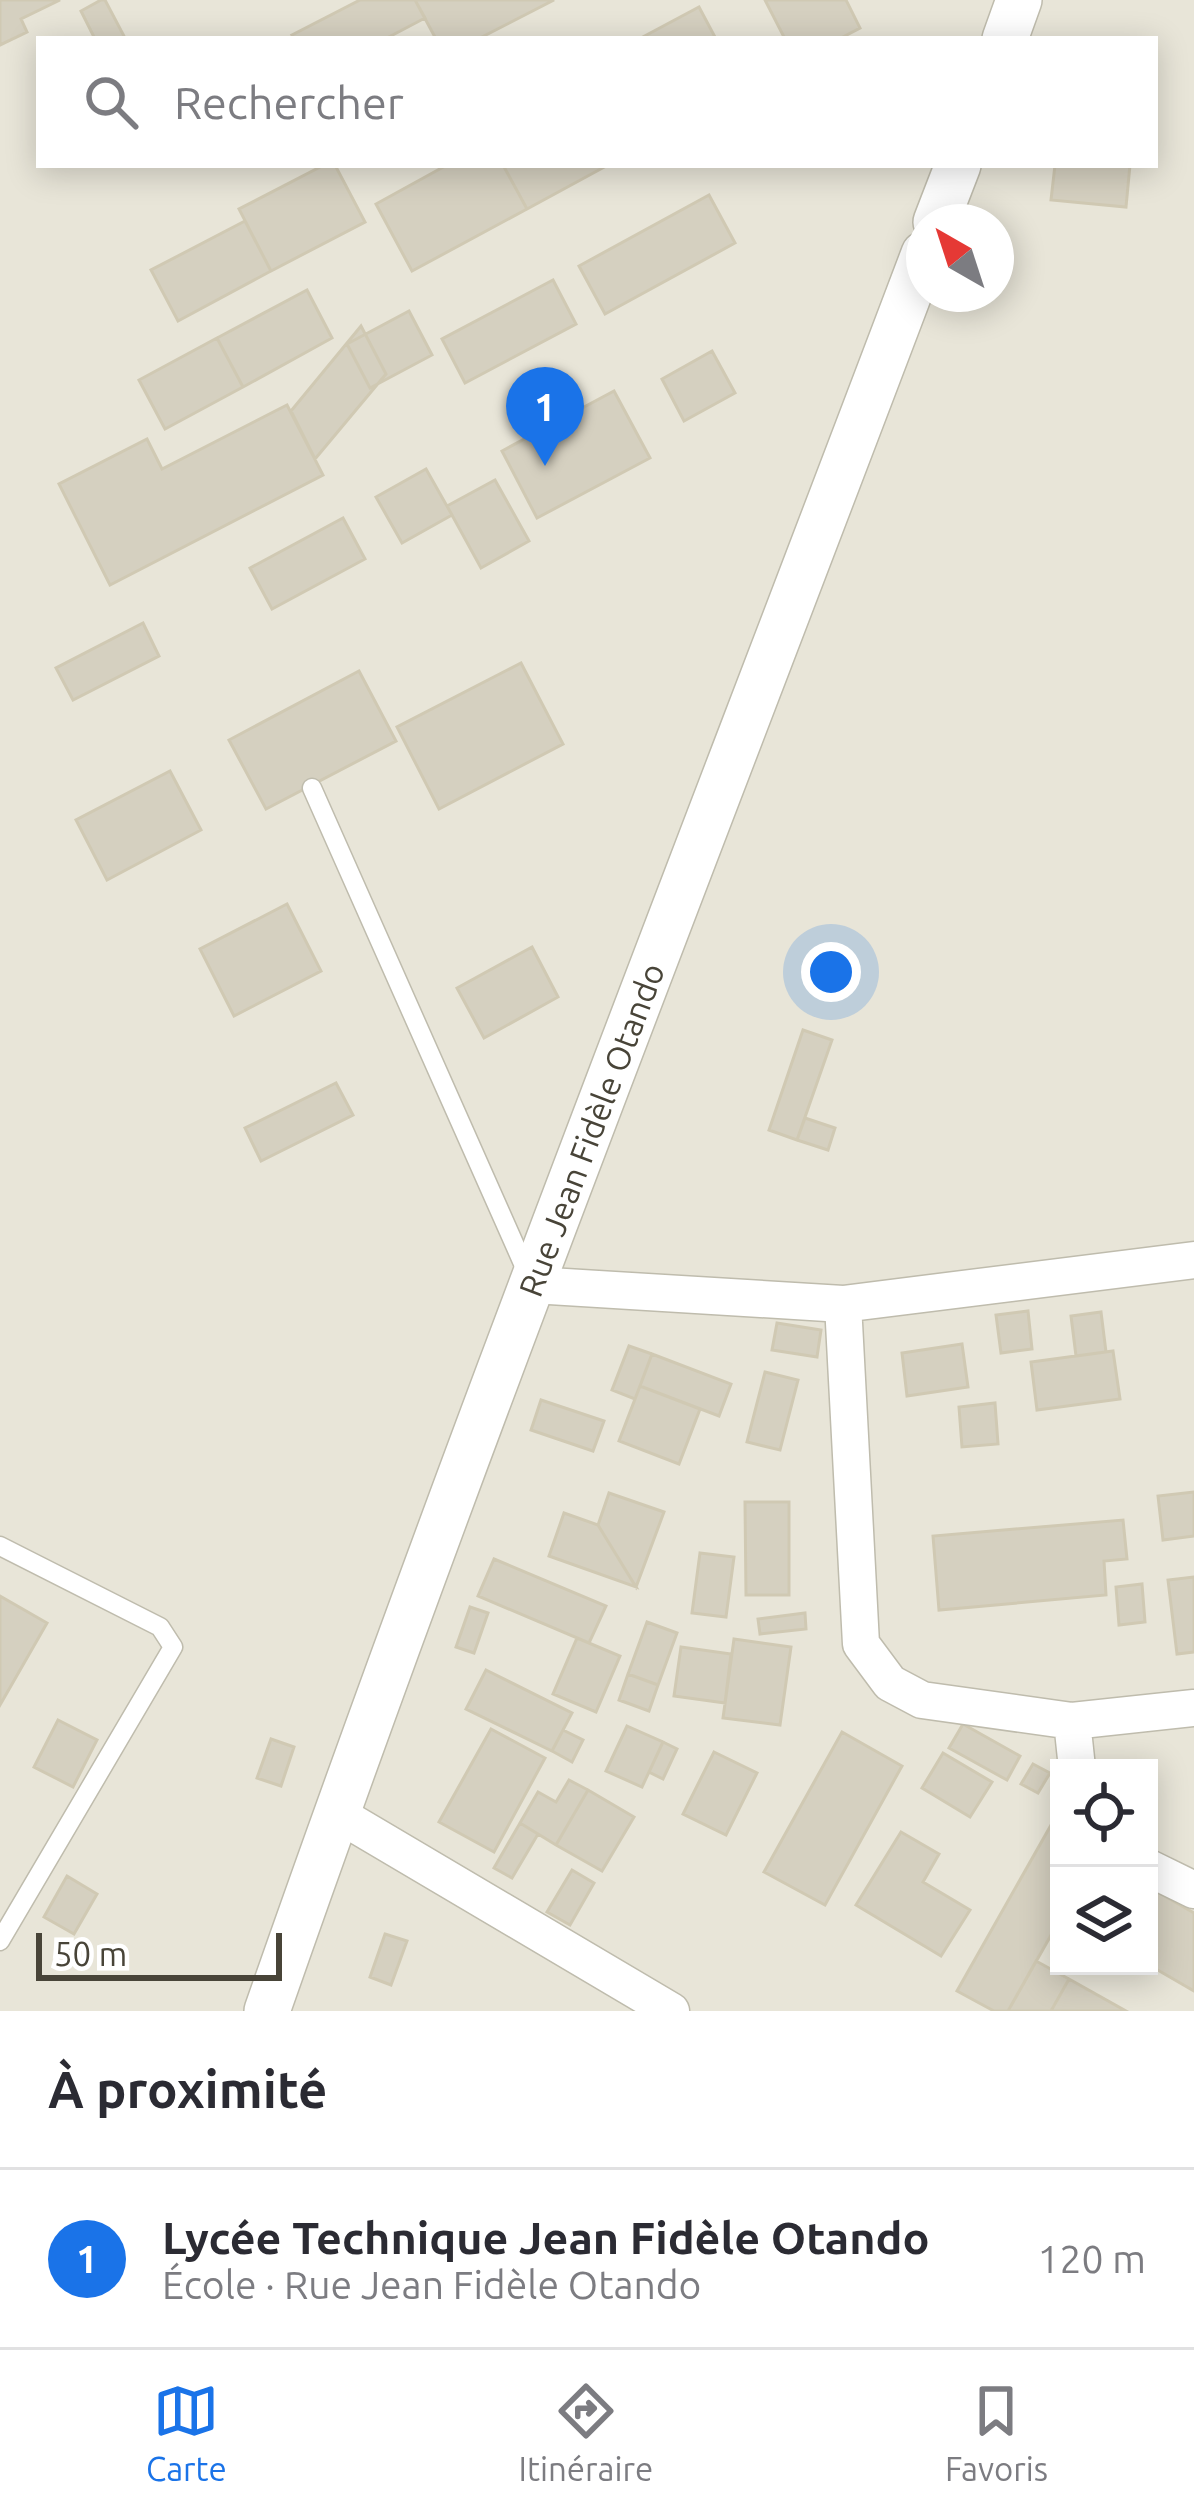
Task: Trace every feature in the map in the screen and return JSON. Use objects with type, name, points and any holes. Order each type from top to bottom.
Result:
[{"type":"street","points":[[1006,36],[1019,0]]},
{"type":"street","points":[[943,204],[957,168]]},
{"type":"street","name":"Rue Jean Fidèle Otando","points":[[267,2011],[532,1286],[906,301]]},
{"type":"street","points":[[532,1286],[843,1304],[1194,1260]]},
{"type":"street","points":[[843,1304],[861,1644],[890,1683],[922,1700],[1072,1720],[1194,1708]]},
{"type":"street","points":[[1072,1720],[1076,1759]]},
{"type":"street","points":[[336,1813],[670,2011]]},
{"type":"street","points":[[1158,1872],[1194,1890]]},
{"type":"lane","points":[[312,788],[532,1286]]},
{"type":"lane","points":[[0,1546],[160,1627],[173,1646],[0,1941]]},
{"type":"shaded area","points":[[0,0],[1194,0],[1194,2011],[0,2011]]},
{"type":"building","points":[[0,0],[60,0],[21,19],[27,32],[0,45]]},
{"type":"building","points":[[105,0],[124,36],[94,36],[81,11]]},
{"type":"building","points":[[360,0],[415,0],[425,18],[391,36],[292,35]]},
{"type":"building","points":[[415,0],[554,0],[484,36],[434,36]]},
{"type":"building","points":[[765,0],[846,0],[860,28],[845,36],[783,36]]},
{"type":"building","points":[[699,7],[714,36],[645,36]]},
{"type":"building","points":[[318,168],[337,168],[365,222],[271,271],[239,209]]},
{"type":"building","points":[[442,168],[505,168],[527,209],[412,271],[376,204]]},
{"type":"building","points":[[505,168],[602,168],[527,209]]},
{"type":"building","points":[[1055,168],[1130,168],[1126,207],[1051,200]]},
{"type":"building","points":[[709,195],[735,243],[605,314],[579,266]]},
{"type":"building","points":[[245,221],[271,271],[178,321],[151,270]]},
{"type":"building","points":[[553,280],[576,324],[465,383],[442,339]]},
{"type":"building","points":[[307,290],[332,338],[243,387],[217,338]]},
{"type":"building","points":[[409,311],[432,355],[370,388],[347,344]]},
{"type":"building","points":[[361,326],[386,374],[315,459],[291,411]]},
{"type":"building","points":[[217,338],[243,387],[165,429],[139,380]]},
{"type":"building","points":[[712,351],[735,393],[684,421],[662,379]]},
{"type":"building","points":[[614,391],[650,458],[537,518],[502,451]]},
{"type":"building","points":[[287,405],[323,475],[110,585],[59,484],[147,439],[162,469]]},
{"type":"building","points":[[426,469],[452,515],[402,543],[376,497]]},
{"type":"building","points":[[495,480],[529,541],[481,568],[447,506]]},
{"type":"building","points":[[343,518],[365,559],[272,609],[250,568]]},
{"type":"building","points":[[143,623],[159,656],[73,700],[56,668]]},
{"type":"building","points":[[521,663],[563,744],[439,809],[397,727]]},
{"type":"building","points":[[359,671],[396,741],[266,809],[229,740]]},
{"type":"building","points":[[170,771],[201,830],[107,880],[76,820]]},
{"type":"building","points":[[287,904],[321,971],[234,1016],[200,949]]},
{"type":"building","points":[[532,947],[558,997],[484,1038],[457,988]]},
{"type":"building","points":[[803,1030],[832,1040],[797,1140],[769,1130]]},
{"type":"building","points":[[336,1083],[353,1115],[261,1161],[245,1128]]},
{"type":"building","points":[[805,1118],[835,1128],[828,1150],[797,1140]]},
{"type":"building","points":[[1028,1311],[1032,1349],[1001,1353],[996,1315]]},
{"type":"building","points":[[1101,1312],[1106,1352],[1076,1356],[1071,1316]]},
{"type":"building","points":[[777,1323],[821,1330],[817,1357],[772,1350]]},
{"type":"building","points":[[962,1344],[968,1387],[907,1396],[902,1353]]},
{"type":"building","points":[[629,1346],[652,1354],[635,1399],[612,1390]]},
{"type":"building","points":[[1113,1351],[1120,1399],[1037,1410],[1031,1362]]},
{"type":"building","points":[[652,1354],[731,1384],[719,1416],[640,1386]]},
{"type":"building","points":[[765,1372],[798,1380],[780,1450],[747,1442]]},
{"type":"building","points":[[640,1386],[700,1409],[679,1464],[619,1441]]},
{"type":"building","points":[[541,1400],[604,1421],[593,1451],[531,1430]]},
{"type":"building","points":[[995,1403],[998,1444],[962,1447],[959,1407]]},
{"type":"building","points":[[1194,1492],[1194,1536],[1163,1540],[1158,1496]]},
{"type":"building","points":[[609,1493],[664,1512],[636,1587],[598,1525]]},
{"type":"building","points":[[745,1502],[789,1502],[789,1595],[746,1595]]},
{"type":"building","points":[[564,1513],[598,1525],[636,1587],[549,1556]]},
{"type":"building","points":[[1123,1520],[1127,1559],[1104,1561],[1106,1595],[939,1610],[933,1536]]},
{"type":"building","points":[[700,1553],[734,1557],[726,1617],[692,1613]]},
{"type":"building","points":[[494,1559],[606,1606],[589,1643],[478,1596]]},
{"type":"building","points":[[1194,1577],[1194,1652],[1177,1654],[1168,1580]]},
{"type":"building","points":[[1142,1584],[1145,1622],[1119,1625],[1116,1587]]},
{"type":"building","points":[[0,1596],[47,1623],[0,1705]]},
{"type":"building","points":[[470,1607],[488,1613],[474,1653],[456,1647]]},
{"type":"building","points":[[805,1613],[806,1629],[760,1634],[758,1619]]},
{"type":"building","points":[[647,1622],[677,1633],[658,1685],[628,1674]]},
{"type":"building","points":[[577,1638],[620,1656],[596,1712],[553,1694]]},
{"type":"building","points":[[734,1639],[791,1647],[780,1725],[723,1718]]},
{"type":"building","points":[[681,1647],[731,1654],[725,1703],[674,1696]]},
{"type":"building","points":[[486,1670],[572,1713],[552,1751],[466,1709]]},
{"type":"building","points":[[628,1674],[658,1685],[649,1711],[619,1700]]},
{"type":"building","points":[[58,1720],[97,1740],[73,1787],[34,1767]]},
{"type":"building","points":[[963,1724],[1020,1756],[1007,1780],[949,1748]]},
{"type":"building","points":[[627,1726],[663,1742],[642,1787],[606,1771]]},
{"type":"building","points":[[491,1729],[545,1758],[494,1852],[439,1822]]},
{"type":"building","points":[[563,1730],[583,1740],[572,1762],[552,1751]]},
{"type":"building","points":[[842,1732],[902,1766],[825,1905],[764,1872]]},
{"type":"building","points":[[271,1739],[294,1747],[281,1786],[257,1778]]},
{"type":"building","points":[[663,1742],[677,1749],[663,1779],[649,1772]]},
{"type":"building","points":[[714,1752],[757,1773],[726,1835],[683,1814]]},
{"type":"building","points":[[943,1753],[992,1782],[970,1817],[922,1788]]},
{"type":"building","points":[[1033,1764],[1050,1773],[1038,1793],[1021,1784]]},
{"type":"building","points":[[569,1780],[588,1790],[556,1845],[520,1823],[538,1792],[556,1802]]},
{"type":"building","points":[[588,1790],[634,1817],[602,1871],[556,1845]]},
{"type":"building","points":[[520,1823],[538,1834],[512,1878],[494,1868]]},
{"type":"building","points":[[1050,1827],[1050,1937],[1008,2011],[994,2011],[957,1991]]},
{"type":"building","points":[[901,1832],[939,1854],[923,1882],[970,1910],[941,1956],[856,1905]]},
{"type":"building","points":[[572,1870],[594,1883],[570,1925],[547,1912]]},
{"type":"building","points":[[67,1876],[97,1894],[74,1934],[44,1917]]},
{"type":"building","points":[[1158,1892],[1194,1913],[1194,1991],[1158,1970]]},
{"type":"building","points":[[385,1934],[407,1941],[391,1985],[370,1977]]},
{"type":"building","points":[[1036,1961],[1050,1969],[1050,1975],[1069,1979],[1051,2011],[1008,2011]]},
{"type":"building","points":[[1069,1979],[1126,2011],[1051,2011]]},
{"type":"place","name":"Lycée Technique Jean Fidèle Otando","points":[[545,466]]}]
